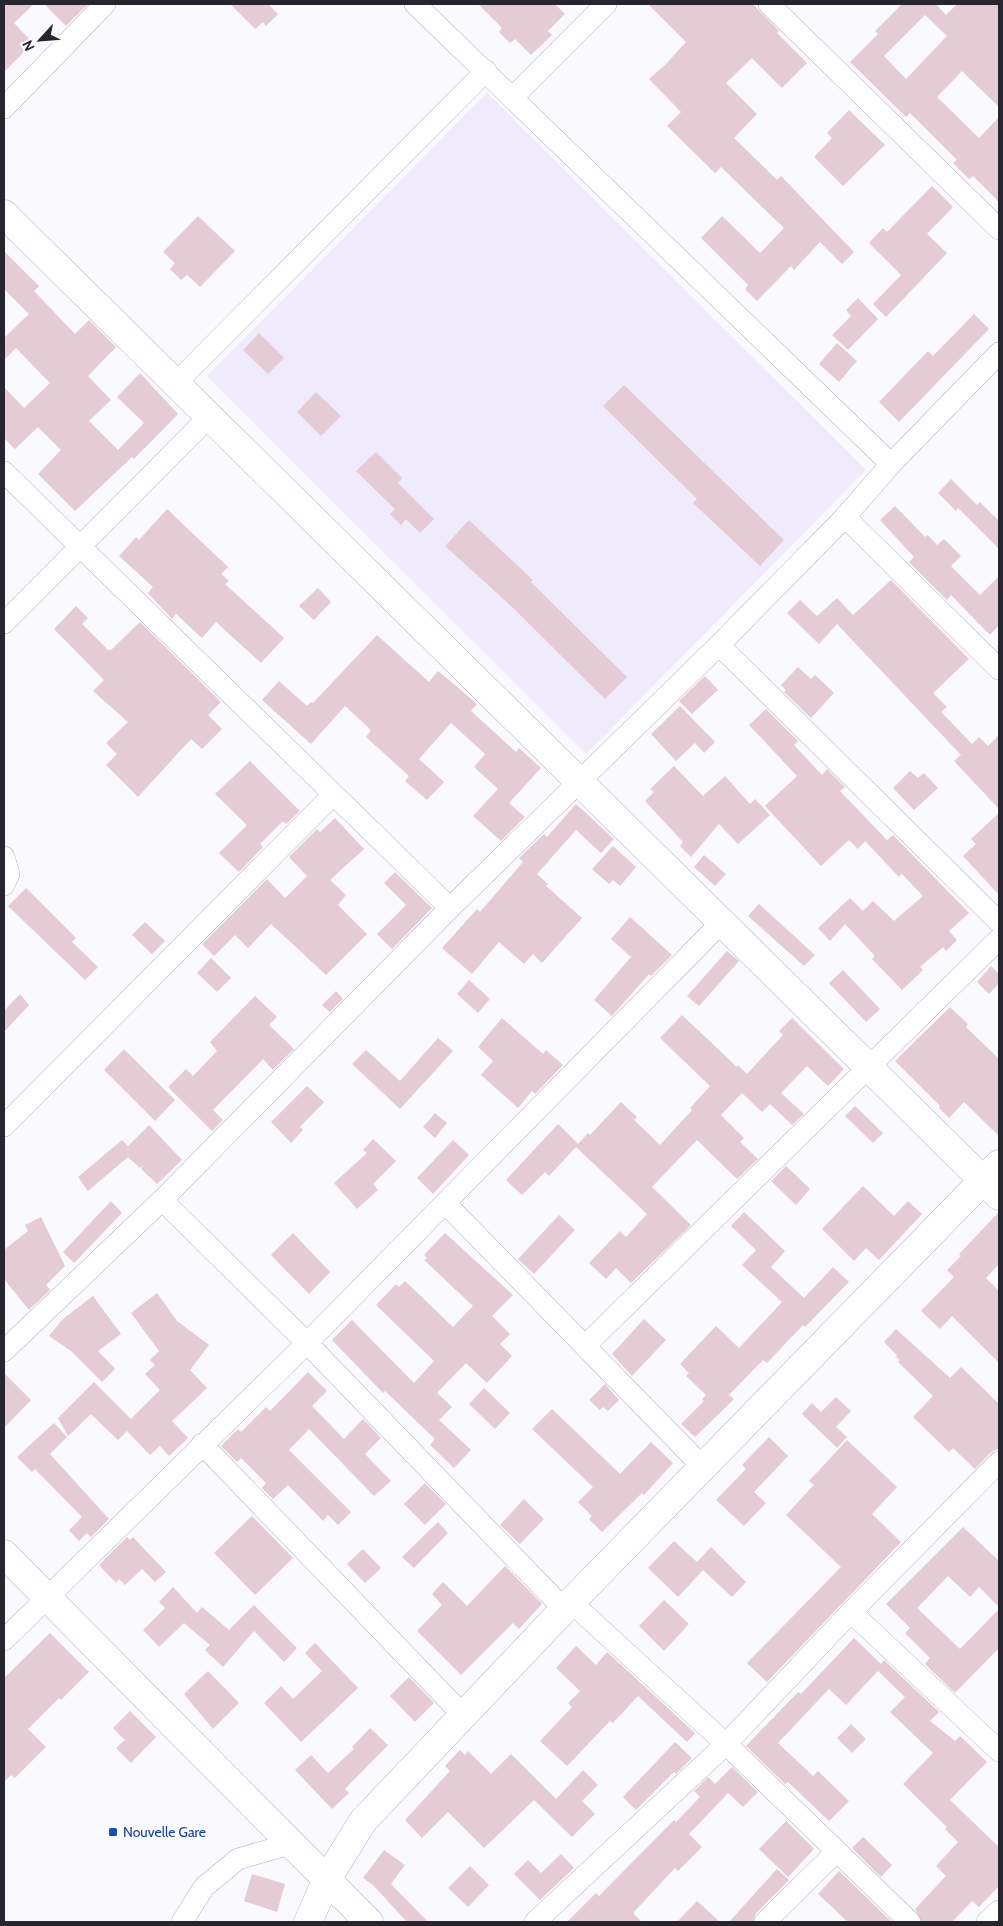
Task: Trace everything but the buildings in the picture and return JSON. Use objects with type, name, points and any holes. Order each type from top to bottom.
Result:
[{"type":"street","points":[[4,108],[104,4]]},
{"type":"street","points":[[415,4],[891,464]]},
{"type":"street","points":[[513,97],[606,4]]},
{"type":"street","points":[[769,4],[999,229]]},
{"type":"street","points":[[176,383],[486,71]]},
{"type":"street","points":[[4,214],[869,1067],[994,1180],[703,1467],[567,1605],[363,1821],[328,1879],[308,1922]]},
{"type":"street","points":[[4,1351],[162,1200],[450,908],[719,645],[845,517],[891,464],[999,352]]},
{"type":"street","points":[[4,623],[79,545],[210,416]]},
{"type":"street","points":[[4,472],[450,908]]},
{"type":"street","points":[[845,517],[999,669]]},
{"type":"street","points":[[719,645],[999,922]]},
{"type":"street","points":[[4,1126],[333,795]]},
{"type":"street","points":[[4,857],[9,874],[4,885]]},
{"type":"street","points":[[4,1640],[446,1204],[722,922]]},
{"type":"street","points":[[585,1346],[999,939]]},
{"type":"street","points":[[162,1200],[567,1605],[726,1744],[910,1922]]},
{"type":"street","points":[[446,1204],[703,1467]]},
{"type":"street","points":[[202,1444],[463,1715]]},
{"type":"street","points":[[535,1922],[726,1744],[851,1612],[999,1462]]},
{"type":"street","points":[[4,1554],[369,1922]]},
{"type":"street","points":[[851,1612],[999,1752]]},
{"type":"street","points":[[182,1922],[204,1887],[238,1859],[290,1844]]},
{"type":"street","points":[[766,1922],[836,1852]]},
{"type":"street","points":[[987,1922],[999,1911]]},
{"type":"shaded area","points":[[487,93],[866,470],[586,754],[207,376]]},
{"type":"place","name":"Nouvelle Gare","points":[[113,1832]]}]
